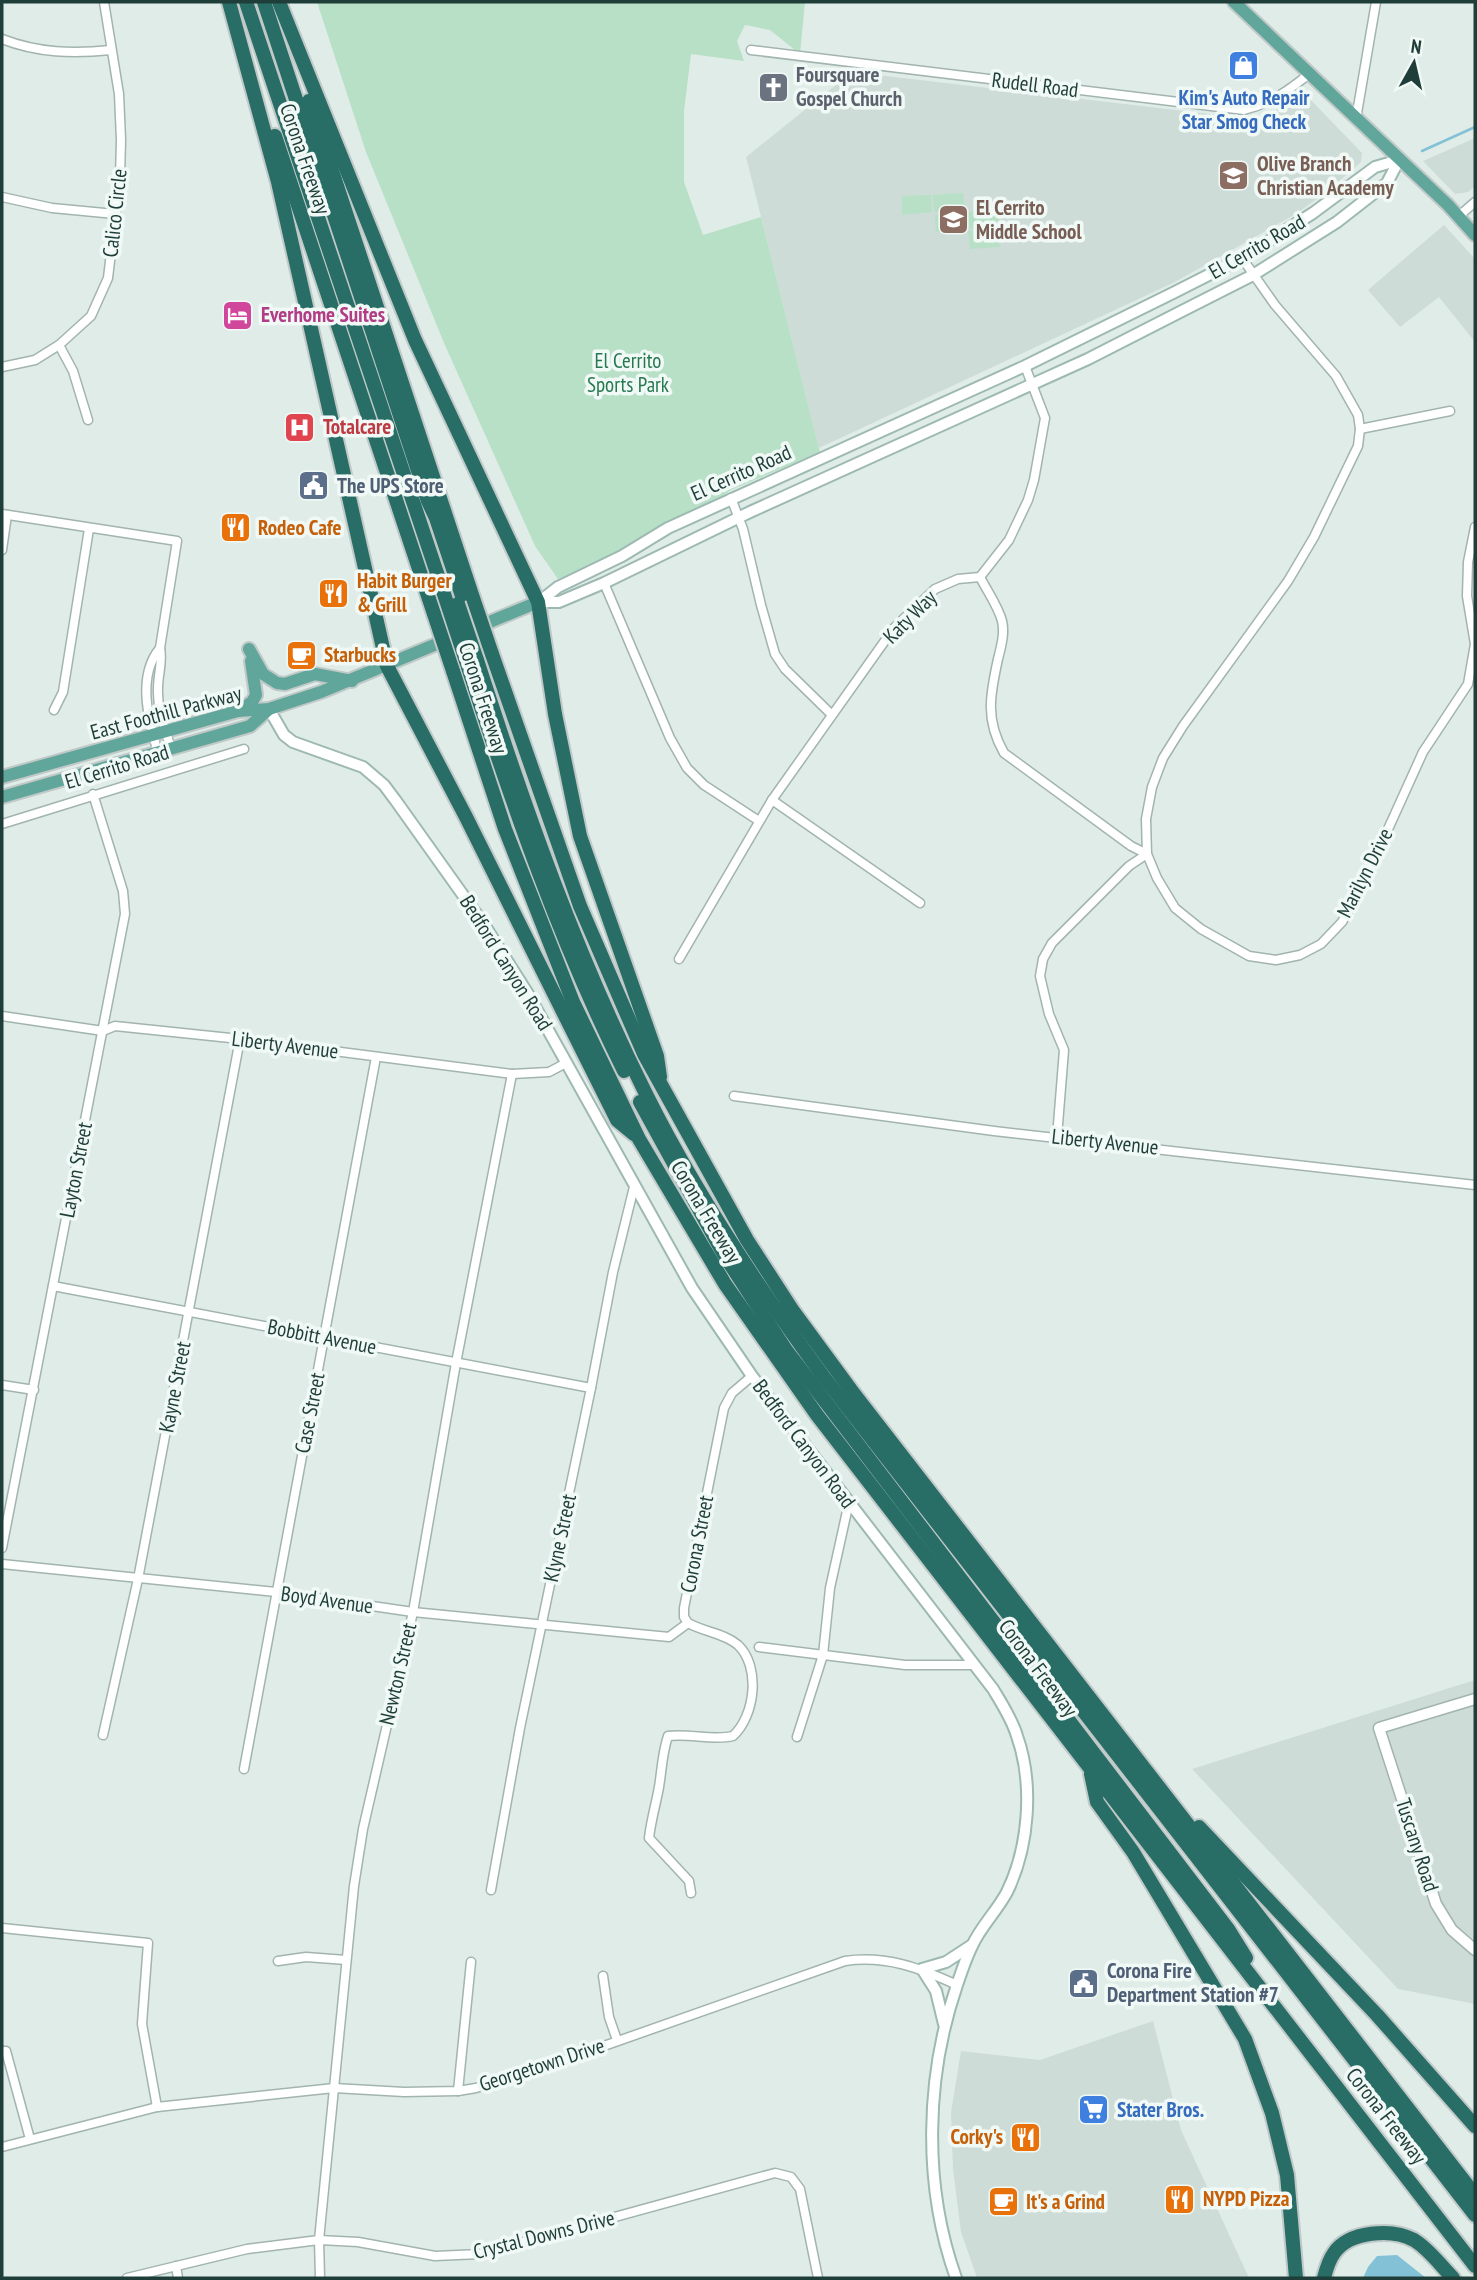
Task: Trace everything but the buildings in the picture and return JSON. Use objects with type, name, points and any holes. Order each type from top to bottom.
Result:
[{"type":"highway","name":"Corona Freeway","points":[[229,2],[434,614],[474,661],[623,1006],[662,1089],[747,1240],[793,1311],[859,1401],[1475,2195]]},
{"type":"highway","points":[[229,2],[278,182],[387,666],[617,1119],[639,1139]]},
{"type":"highway","points":[[246,2],[331,261],[461,603]]},
{"type":"highway","points":[[264,2],[428,501],[431,519],[461,603],[502,775],[565,943],[606,1035],[655,1133],[723,1253],[786,1350],[1228,1929],[1292,2030]]},
{"type":"highway","name":"Corona Freeway","points":[[278,2],[461,603],[505,829],[573,1002],[639,1139],[725,1284],[784,1371],[1089,1770],[1475,2266]]},
{"type":"highway","points":[[278,2],[415,340],[538,602],[555,714],[580,836],[657,1056],[662,1089]]},
{"type":"highway","points":[[331,261],[337,290],[359,356],[383,460]]},
{"type":"highway","points":[[474,661],[520,796],[590,974],[646,1096],[736,1249],[782,1320],[848,1408],[1475,2215]]},
{"type":"highway","points":[[1137,1759],[1377,2015],[1475,2126]]},
{"type":"highway","points":[[1089,1770],[1097,1802],[1133,1852],[1245,2039],[1272,2113],[1287,2175],[1296,2278]]},
{"type":"highway","points":[[1324,2278],[1335,2251],[1369,2233],[1392,2232],[1413,2240],[1453,2278]]},
{"type":"main road","points":[[1234,2],[1459,216],[1475,235]]},
{"type":"main road","name":"El Cerrito Road","points":[[538,602],[559,602],[604,583],[739,517],[1088,359],[1253,275],[1337,222],[1387,183],[1399,160]]},
{"type":"main road","name":"El Cerrito Road","points":[[269,709],[352,681],[538,602],[558,587],[622,556],[668,528],[1025,366],[1242,258],[1325,206],[1375,167],[1399,160]]},
{"type":"main road","points":[[238,711],[252,702],[256,695],[257,688],[248,649],[263,674],[277,683],[285,684],[315,674],[352,681]]},
{"type":"main road","name":"East Foothill Parkway","points":[[2,777],[238,711],[269,709]]},
{"type":"main road","name":"East Foothill Parkway","points":[[2,797],[250,726],[269,709]]},
{"type":"main road","name":"Bedford Canyon Road","points":[[269,709],[284,735],[293,742],[347,760],[363,768],[384,785],[485,926],[566,1063],[692,1287],[752,1376],[975,1665],[1007,1712],[1024,1762],[1026,1787],[1023,1839],[1016,1870],[1006,1894],[972,1945],[957,1985],[945,2030],[934,2091],[933,2154],[943,2230],[956,2278]]},
{"type":"main road","points":[[945,2030],[936,1992],[922,1969],[946,1962],[972,1945]]},
{"type":"street","name":"Calico Circle","points":[[2,367],[35,360],[58,345],[91,316],[107,278],[121,140],[119,94],[104,2]]},
{"type":"street","points":[[1356,119],[1376,2]]},
{"type":"street","points":[[2,39],[16,45],[68,54],[111,50]]},
{"type":"street","name":"Rudell Road","points":[[751,50],[1244,110],[1265,105],[1284,95],[1309,74]]},
{"type":"street","points":[[2,197],[52,208],[115,214]]},
{"type":"street","points":[[1459,216],[1475,202]]},
{"type":"street","points":[[1242,258],[1275,305],[1336,376],[1358,415],[1360,429],[1450,411]]},
{"type":"street","points":[[58,345],[73,371],[88,420]]},
{"type":"street","points":[[1025,366],[1045,418],[1028,500],[1009,540],[980,578],[1002,623],[990,720],[1004,753],[1132,846],[1147,854],[1129,866],[1052,943],[1043,959],[1040,976],[1049,1014],[1064,1050],[1057,1137]]},
{"type":"street","name":"Marilyn Drive","points":[[1360,429],[1358,446],[1314,537],[1288,581],[1163,758],[1152,787],[1146,819],[1147,854],[1157,878],[1175,908],[1201,929],[1249,956],[1276,960],[1300,955],[1321,944],[1342,922],[1365,880],[1423,752],[1468,684],[1475,644],[1466,596],[1468,562],[1475,527]]},
{"type":"street","points":[[731,498],[739,517],[775,654],[785,669],[831,715]]},
{"type":"street","points":[[2,550],[4,515],[177,541],[160,648],[162,659],[158,688],[158,753]]},
{"type":"street","points":[[54,710],[64,692],[89,529]]},
{"type":"street","name":"Katy Way","points":[[679,959],[772,800],[894,628],[935,589],[958,579],[980,578]]},
{"type":"street","points":[[604,583],[670,738],[687,768],[704,785],[759,821]]},
{"type":"street","points":[[160,648],[152,657],[147,708],[159,734],[171,749]]},
{"type":"street","name":"El Cerrito Road","points":[[2,824],[244,749]]},
{"type":"street","name":"Layton Street","points":[[2,1548],[103,1031],[125,904],[93,794]]},
{"type":"street","points":[[772,800],[920,903]]},
{"type":"street","name":"Liberty Avenue","points":[[2,1016],[103,1031],[115,1026],[240,1039],[512,1074],[549,1072],[566,1063]]},
{"type":"street","name":"Kayne Street","points":[[103,1735],[138,1579],[240,1039]]},
{"type":"street","name":"Case Street","points":[[244,1769],[376,1057]]},
{"type":"street","name":"Newton Street","points":[[320,2278],[319,2240],[352,1901],[363,1829],[413,1612],[456,1363],[512,1074]]},
{"type":"street","name":"Liberty Avenue","points":[[734,1096],[1057,1137],[1475,1185]]},
{"type":"street","name":"Klyne Street","points":[[491,1890],[520,1728],[592,1388],[612,1272],[634,1187]]},
{"type":"street","name":"Bobbitt Avenue","points":[[53,1286],[592,1388]]},
{"type":"street","name":"Corona Street","points":[[691,1893],[689,1881],[649,1838],[659,1787],[661,1758],[668,1736],[679,1734],[723,1739],[733,1736],[747,1716],[752,1687],[747,1657],[740,1647],[729,1639],[688,1623],[684,1617],[684,1608],[722,1418],[732,1394],[752,1376]]},
{"type":"street","points":[[2,1385],[34,1390]]},
{"type":"street","points":[[797,1737],[823,1656],[830,1588],[849,1502]]},
{"type":"street","name":"Boyd Avenue","points":[[2,1564],[276,1592],[413,1612],[669,1637],[688,1623]]},
{"type":"street","points":[[759,1647],[905,1665],[975,1665]]},
{"type":"street","name":"Tuscany Road","points":[[1475,1699],[1379,1728],[1436,1904],[1452,1930],[1475,1950]]},
{"type":"street","points":[[2,1928],[148,1943],[142,2024],[157,2107]]},
{"type":"street","points":[[278,1961],[306,1958],[346,1960]]},
{"type":"street","name":"Georgetown Drive","points":[[2,2147],[157,2107],[334,2088],[458,2091],[494,2084],[845,1961],[881,1959],[922,1969],[957,1985]]},
{"type":"street","points":[[458,2091],[471,1962]]},
{"type":"street","points":[[603,1976],[617,2040]]},
{"type":"street","points":[[4,2051],[30,2139]]},
{"type":"street","name":"Crystal Downs Drive","points":[[127,2278],[247,2249],[319,2240],[358,2242],[435,2256],[480,2254],[775,2173],[791,2177],[800,2189],[818,2278]]},
{"type":"street","points":[[176,2266],[178,2278]]},
{"type":"shaded area","name":"El Cerrito Middle School","points":[[852,72],[1236,117],[1264,116],[1306,95],[1362,153],[1361,162],[1296,214],[1175,282],[819,448],[746,157]]},
{"type":"shaded area","points":[[1475,138],[1475,186],[1468,192],[1455,194],[1423,161]]},
{"type":"shaded area","points":[[1444,225],[1475,259],[1475,342],[1439,297],[1400,327],[1368,290]]},
{"type":"shaded area","points":[[1475,1680],[1475,2004],[1398,1989],[1192,1769]]},
{"type":"shaded area","points":[[1153,2021],[1181,2130],[1249,2278],[977,2278],[961,2232],[953,2169],[951,2112],[961,2051],[1040,2060]]},
{"type":"green space","name":"El Cerrito Sports Park","points":[[317,2],[805,2],[800,54],[770,30],[745,25],[737,41],[744,61],[691,54],[684,111],[684,182],[703,235],[761,217],[820,452],[731,490],[674,531],[558,579],[535,546],[444,343],[366,152]]},
{"type":"green space","points":[[963,193],[965,210],[934,212],[933,195]]},
{"type":"green space","points":[[931,195],[932,212],[902,215],[902,196]]},
{"type":"green space","points":[[998,210],[999,227],[968,229],[967,212]]},
{"type":"green space","points":[[965,212],[967,229],[936,232],[935,215]]},
{"type":"green space","points":[[999,229],[1000,247],[970,249],[968,231]]},
{"type":"water","points":[[1397,2255],[1426,2278],[1363,2278],[1377,2256]]},
{"type":"waterway","points":[[1422,151],[1475,127]]},
{"type":"place","name":"Kim's Auto Repair Star Smog Check","points":[[1244,66]]},
{"type":"place","name":"Foursquare Gospel Church","points":[[773,87]]},
{"type":"place","name":"Olive Branch Christian Academy","points":[[1234,176]]},
{"type":"place","name":"El Cerrito Middle School","points":[[953,220]]},
{"type":"place","name":"Everhome Suites","points":[[238,315]]},
{"type":"place","name":"Totalcare","points":[[300,427]]},
{"type":"place","name":"The UPS Store","points":[[314,486]]},
{"type":"place","name":"Rodeo Cafe","points":[[235,528]]},
{"type":"place","name":"Habit Burger & Grill","points":[[334,593]]},
{"type":"place","name":"Starbucks","points":[[301,655]]},
{"type":"place","name":"Corona Fire Department Station #7","points":[[1084,1983]]},
{"type":"place","name":"Stater Bros.","points":[[1094,2110]]},
{"type":"place","name":"Corky's","points":[[1026,2137]]},
{"type":"place","name":"NYPD Pizza","points":[[1180,2199]]},
{"type":"place","name":"It's a Grind","points":[[1003,2202]]}]
